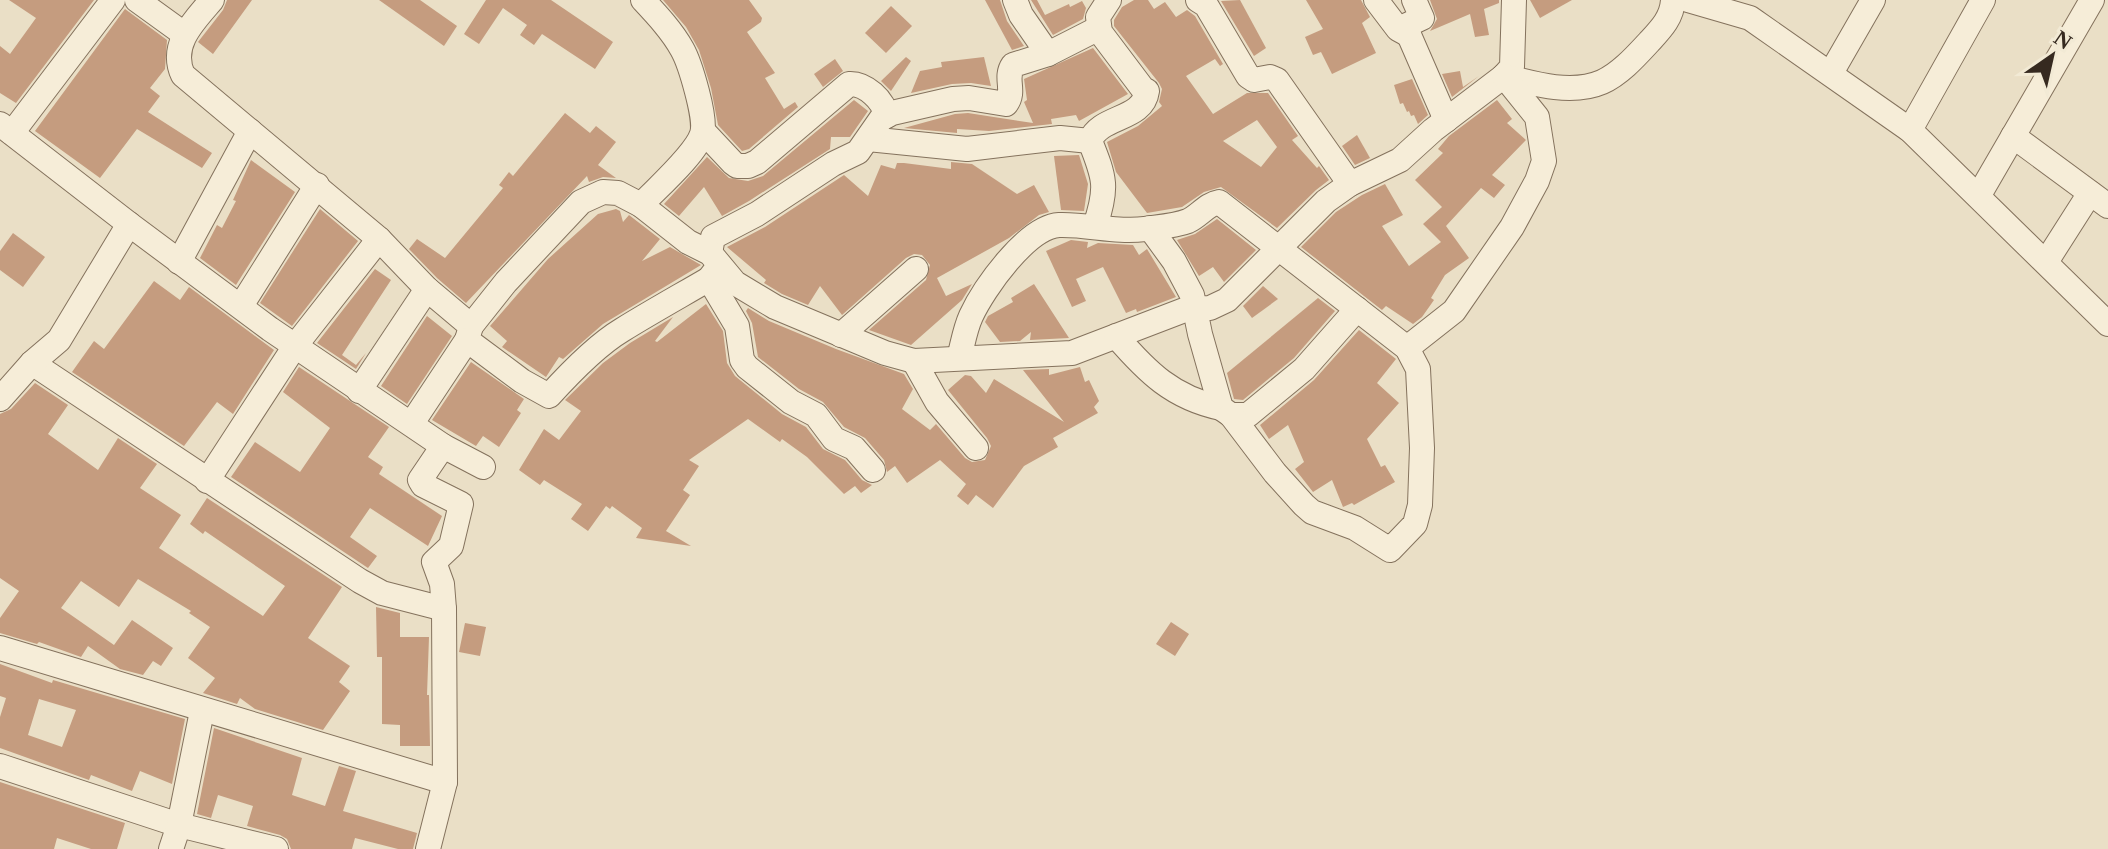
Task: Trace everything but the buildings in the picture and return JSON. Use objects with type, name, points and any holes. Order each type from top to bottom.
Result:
[{"type":"street","points":[[113,0],[6,128],[179,262],[295,346],[443,446],[483,467]]},
{"type":"street","points":[[137,0],[184,34]]},
{"type":"street","points":[[212,0],[184,34],[180,53],[183,75],[379,239],[469,333],[522,381],[549,396],[565,383],[577,365],[713,266]]},
{"type":"street","points":[[641,205],[676,169],[699,141],[703,131],[699,102],[684,52],[643,0]]},
{"type":"street","points":[[1015,0],[1021,15],[1048,54]]},
{"type":"street","points":[[1090,141],[1099,127],[1141,106],[1147,96],[1147,91],[1099,28],[1099,14],[1109,0]]},
{"type":"street","points":[[1376,0],[1398,29],[1409,35]]},
{"type":"street","points":[[1414,0],[1422,18],[1407,25],[1409,35],[1446,120]]},
{"type":"street","points":[[412,423],[469,333],[506,282],[581,202],[594,194],[618,193],[641,205],[735,283],[775,307],[885,353],[914,361],[1061,355],[1187,309],[1210,308],[1227,300],[1326,201],[1350,184],[1400,160],[1504,76],[1512,67],[1514,0]]},
{"type":"street","points":[[1504,76],[1552,86],[1572,87],[1601,82],[1617,72],[1663,26],[1672,13],[1673,0]]},
{"type":"street","points":[[1688,0],[1756,9],[1831,73],[1910,130],[2108,324]]},
{"type":"street","points":[[1831,73],[1873,0]]},
{"type":"street","points":[[1910,130],[1983,0]]},
{"type":"street","points":[[1979,195],[2092,0]]},
{"type":"street","points":[[1206,2],[1248,76],[1254,80],[1270,77],[1277,80],[1350,184]]},
{"type":"street","points":[[873,470],[854,448],[834,439],[816,415],[791,402],[742,360],[737,326],[713,266],[713,237],[794,191],[833,164],[853,156],[886,116],[953,99],[969,98],[1006,104],[1011,95],[1009,73],[1013,65],[1048,54],[1099,28]]},
{"type":"street","points":[[1407,348],[1454,311],[1512,227],[1533,192],[1540,173],[1544,161],[1537,117],[1504,76]]},
{"type":"street","points":[[703,131],[733,163],[748,166],[785,140],[849,84],[856,84],[875,96],[885,107],[886,116]]},
{"type":"street","points":[[179,262],[250,131]]},
{"type":"street","points":[[2013,136],[2099,200],[2046,262]]},
{"type":"street","points":[[868,139],[967,149],[1060,138],[1090,141]]},
{"type":"street","points":[[1090,141],[1104,185],[1104,201],[1095,226]]},
{"type":"street","points":[[241,306],[317,185]]},
{"type":"street","points":[[959,358],[972,313],[988,287],[1032,236],[1058,225],[1125,231],[1186,222],[1212,203],[1219,202],[1407,348],[1418,369],[1421,491],[1415,524],[1395,542],[1392,549],[1355,528],[1312,512],[1275,473],[1226,412],[1200,334],[1189,287],[1150,228]]},
{"type":"street","points":[[0,399],[32,363],[59,340],[129,224]]},
{"type":"street","points":[[207,481],[295,346],[379,239]]},
{"type":"street","points":[[841,335],[916,269]]},
{"type":"street","points":[[359,391],[427,289]]},
{"type":"street","points":[[1116,336],[1144,367],[1171,389],[1198,403],[1248,415],[1293,378],[1357,309]]},
{"type":"street","points":[[914,361],[937,402],[976,448]]},
{"type":"street","points":[[32,363],[207,481],[382,593],[444,609]]},
{"type":"street","points":[[428,849],[445,782],[444,609],[442,584],[434,562],[451,546],[461,504],[423,485],[420,480],[443,446]]},
{"type":"street","points":[[0,648],[445,782]]},
{"type":"street","points":[[171,849],[179,825],[202,711]]},
{"type":"street","points":[[0,766],[179,825],[276,849]]}]
